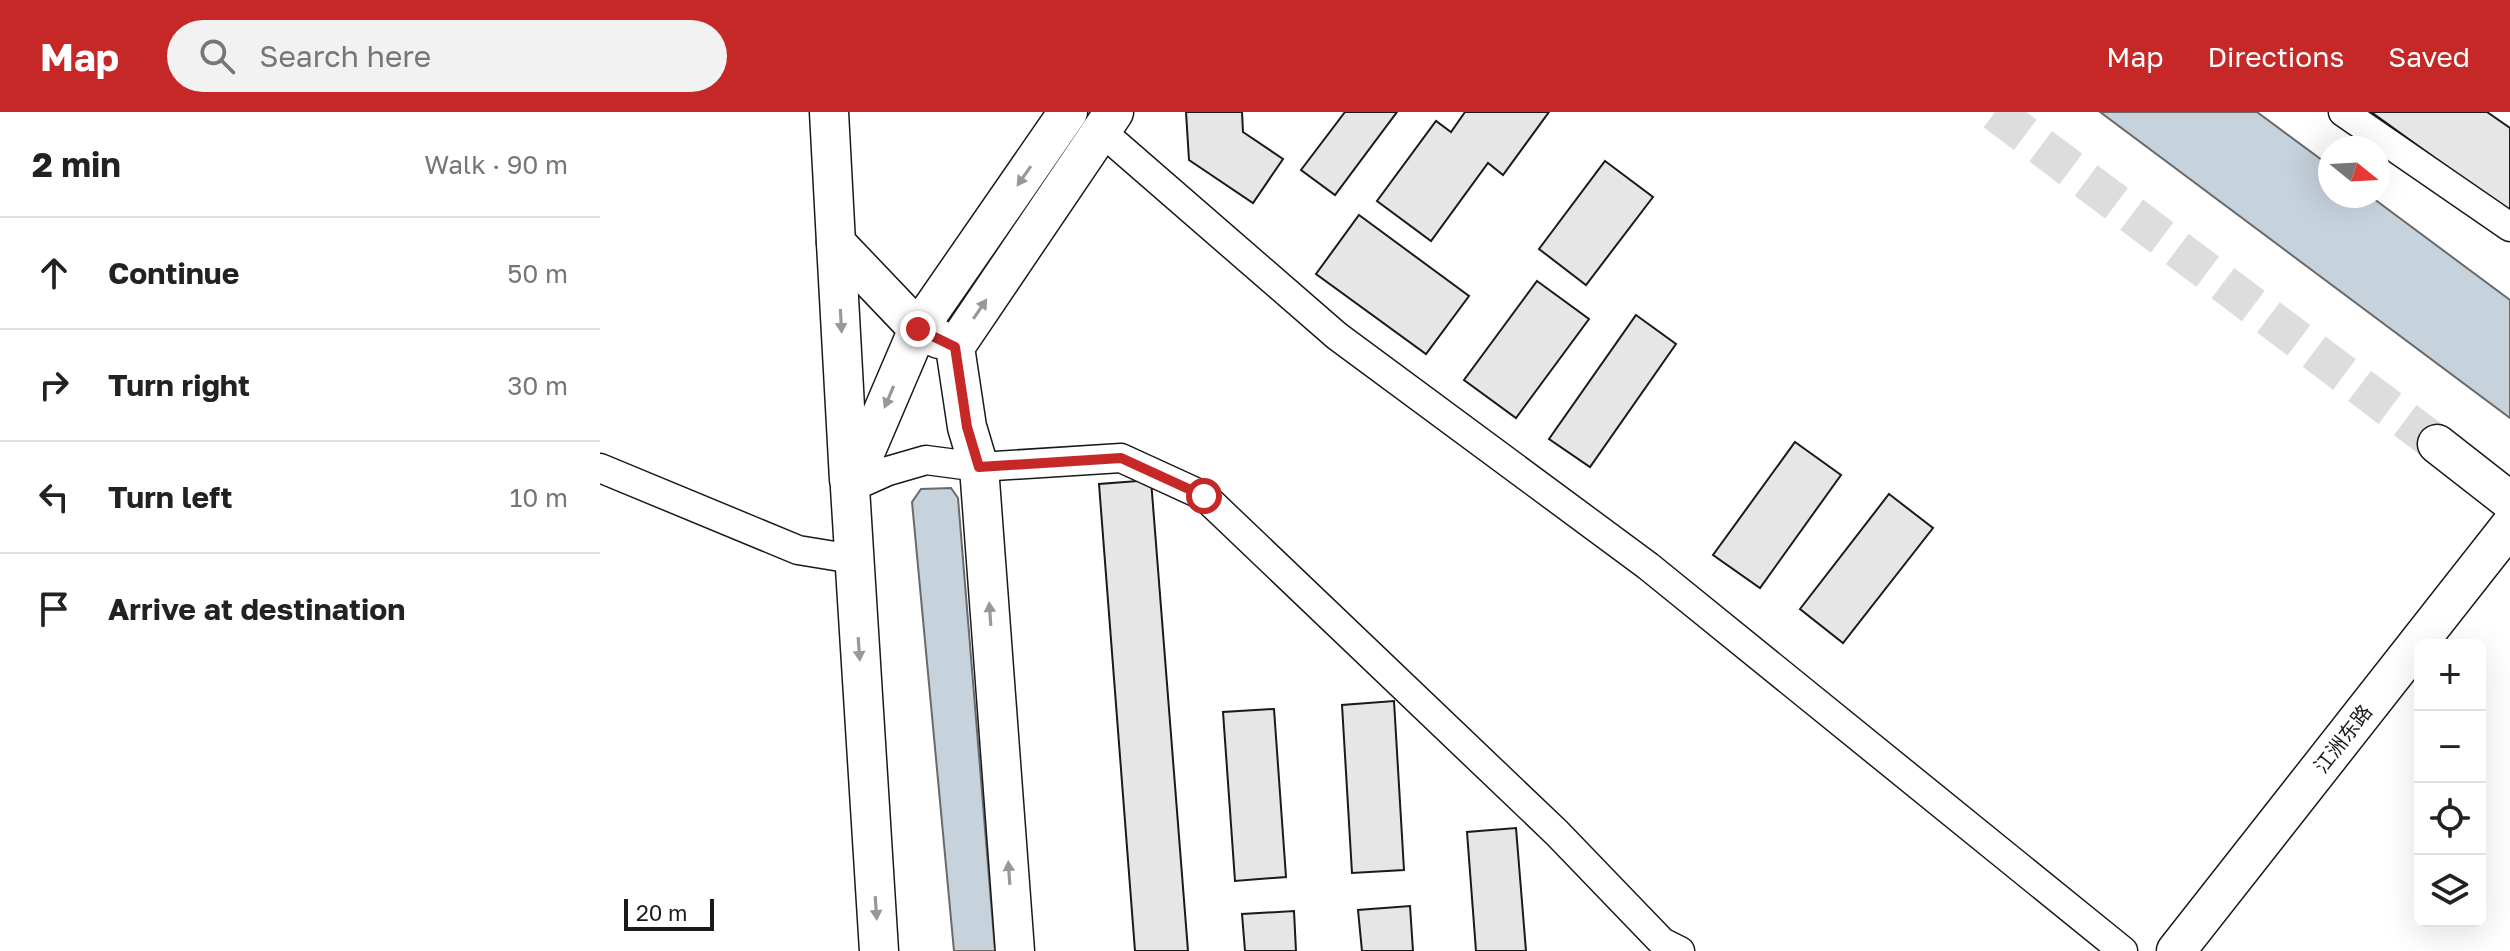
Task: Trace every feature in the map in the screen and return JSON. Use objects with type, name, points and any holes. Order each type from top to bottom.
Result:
[{"type":"main road","points":[[829,112],[853,559],[879,951]]},
{"type":"main road","points":[[850,488],[918,329],[1068,112]]},
{"type":"main road","points":[[1015,951],[979,467],[967,427],[955,347],[1107,121]]},
{"type":"main road","points":[[836,243],[918,329],[955,347]]},
{"type":"main road","points":[[2437,444],[2510,501]]},
{"type":"main road","name":"江洲东路","points":[[2176,951],[2510,526]]},
{"type":"street","points":[[2343,112],[2510,227]]},
{"type":"street","points":[[1107,121],[1337,336],[1648,566],[2123,951]]},
{"type":"street","points":[[850,488],[888,471],[926,460],[979,467],[1121,458],[1204,496],[1557,833],[1662,942],[1680,951]]},
{"type":"street","points":[[600,468],[798,550],[853,559]]},
{"type":"shaded area","points":[[2100,112],[2257,112],[2318,157],[2318,208],[2386,208],[2510,300],[2510,418]]},
{"type":"shaded area","points":[[951,488],[958,498],[995,951],[954,951],[912,502],[921,489]]},
{"type":"building","points":[[1186,112],[1242,112],[1243,132],[1283,159],[1253,203],[1189,160]]},
{"type":"building","points":[[1345,112],[1397,112],[1335,195],[1301,170]]},
{"type":"building","points":[[1465,112],[1549,112],[1503,175],[1488,163],[1431,241],[1377,201],[1436,121],[1451,132]]},
{"type":"building","points":[[2371,112],[2487,112],[2510,128],[2510,212]]},
{"type":"building","points":[[1605,161],[1653,197],[1586,285],[1539,249]]},
{"type":"building","points":[[1359,215],[1469,296],[1426,354],[1316,274]]},
{"type":"building","points":[[1537,281],[1589,319],[1516,418],[1464,380]]},
{"type":"building","points":[[1636,315],[1676,344],[1590,467],[1549,439]]},
{"type":"building","points":[[1795,442],[1841,475],[1760,588],[1713,555]]},
{"type":"building","points":[[1151,480],[1188,951],[1135,951],[1099,484]]},
{"type":"building","points":[[1889,494],[1933,528],[1843,643],[1800,609]]},
{"type":"building","points":[[1394,701],[1404,870],[1352,873],[1342,705]]},
{"type":"building","points":[[1274,709],[1286,877],[1235,881],[1223,712]]},
{"type":"building","points":[[1516,828],[1526,951],[1476,951],[1467,832]]},
{"type":"building","points":[[1410,906],[1413,951],[1362,951],[1358,910]]},
{"type":"building","points":[[1294,911],[1296,951],[1245,951],[1242,914]]},
{"type":"tunnel","points":[[1995,112],[2437,444]]},
{"type":"route","points":[[918,329],[955,347],[967,427],[979,467],[1121,458],[1204,496]]}]
